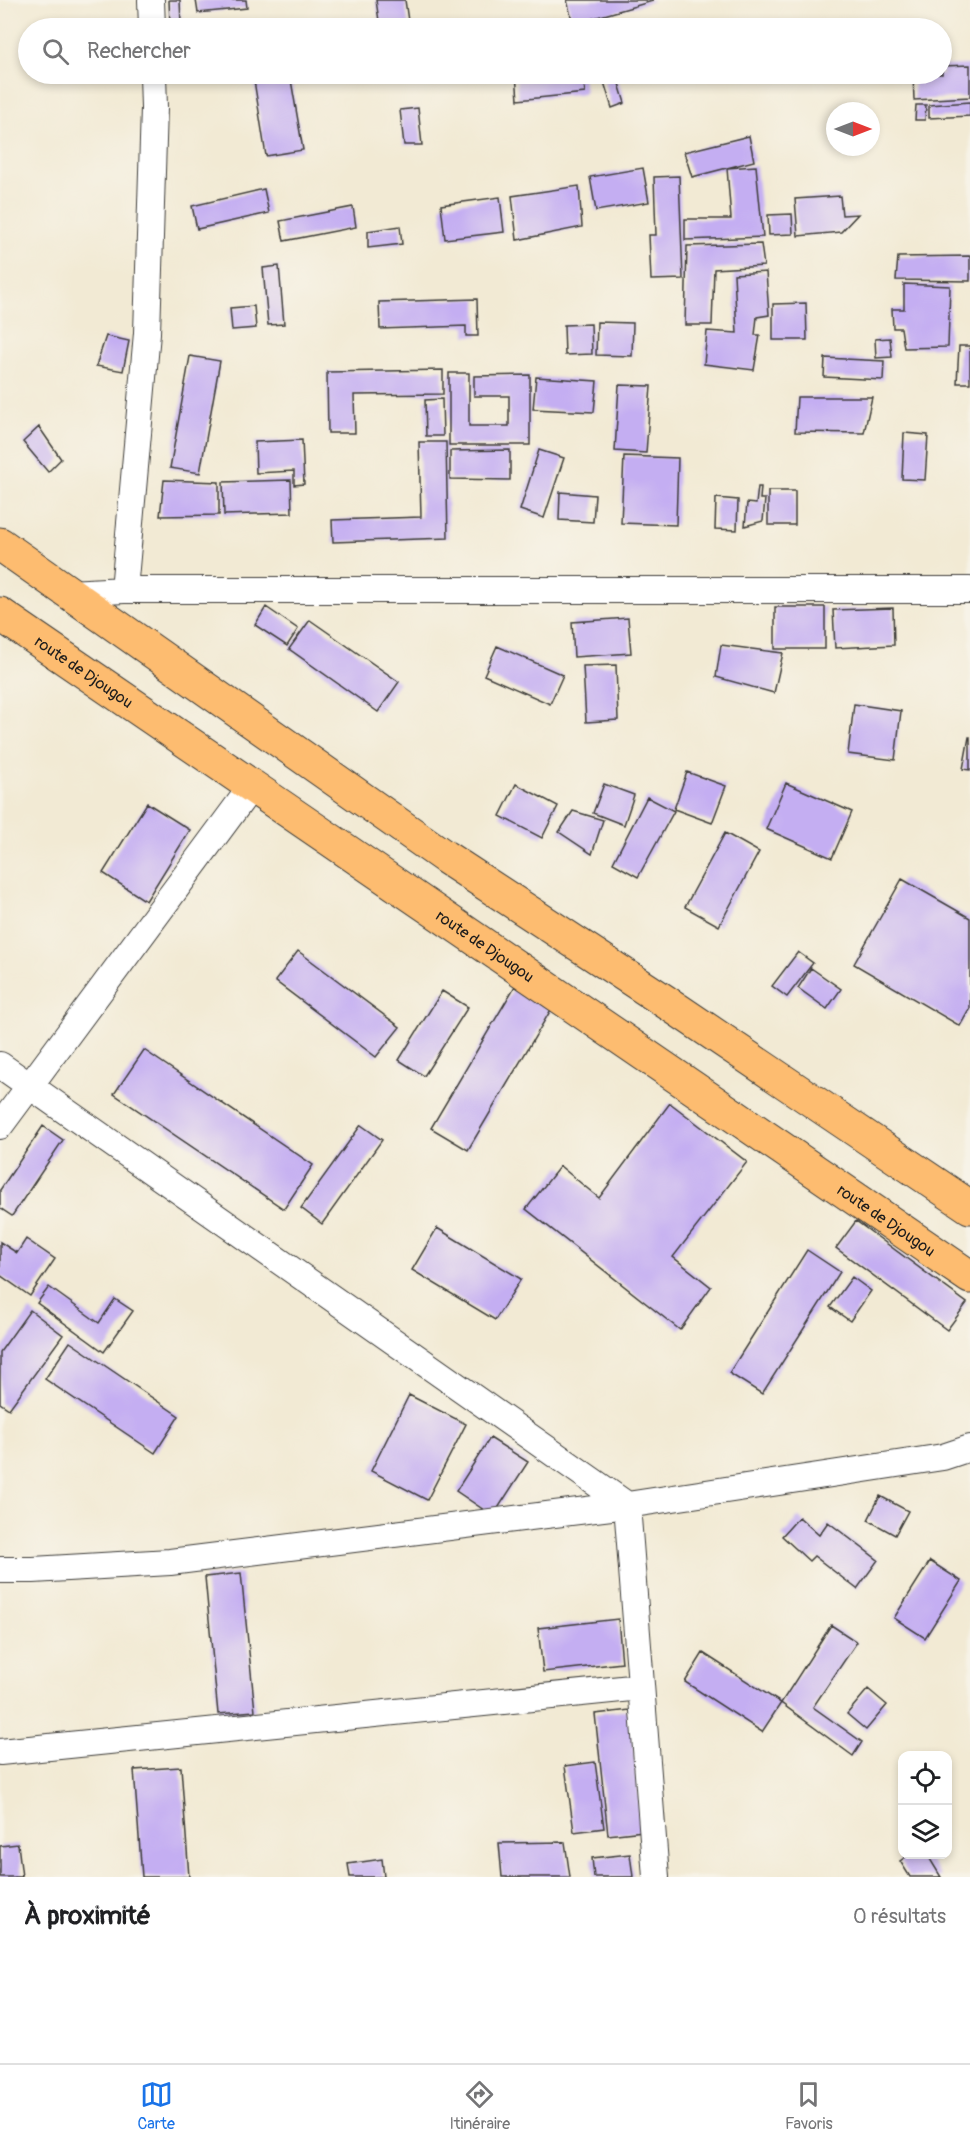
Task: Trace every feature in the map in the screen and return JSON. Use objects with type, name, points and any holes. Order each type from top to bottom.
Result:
[{"type":"highway","points":[[0,544],[445,856],[970,1207]]},
{"type":"highway","name":"route de Djougou","points":[[0,614],[970,1278]]},
{"type":"highway","points":[[416,898],[445,856]]},
{"type":"street","points":[[151,0],[152,18]]},
{"type":"street","points":[[124,590],[147,333],[153,84]]},
{"type":"street","points":[[69,593],[124,590],[970,590]]},
{"type":"street","points":[[0,1126],[252,786]]},
{"type":"street","points":[[0,1065],[627,1505]]},
{"type":"street","points":[[0,1570],[170,1562],[627,1505],[943,1457],[970,1449]]},
{"type":"street","points":[[627,1505],[656,1877]]},
{"type":"street","points":[[0,1752],[641,1687]]},
{"type":"building","points":[[169,0],[180,0],[181,18],[170,18]]},
{"type":"building","points":[[196,0],[246,0],[247,8],[198,13]]},
{"type":"building","points":[[376,0],[405,0],[408,18],[379,18]]},
{"type":"building","points":[[567,0],[653,0],[594,18],[572,18]]},
{"type":"building","points":[[970,65],[970,97],[914,100],[913,84],[952,84],[952,66]]},
{"type":"building","points":[[255,84],[292,84],[303,150],[266,156]]},
{"type":"building","points":[[517,84],[584,84],[585,93],[518,100]]},
{"type":"building","points":[[605,84],[619,84],[625,103],[612,108]]},
{"type":"building","points":[[970,102],[970,116],[929,118],[929,105]]},
{"type":"building","points":[[916,105],[926,105],[925,120],[915,120]]},
{"type":"building","points":[[418,108],[422,145],[404,145],[400,110]]},
{"type":"building","points":[[749,136],[754,161],[692,177],[684,152]]},
{"type":"building","points":[[756,166],[763,237],[685,240],[685,219],[731,219],[727,168]]},
{"type":"building","points":[[643,168],[649,202],[596,211],[590,177]]},
{"type":"building","points":[[679,176],[683,279],[651,280],[649,235],[656,235],[654,177]]},
{"type":"building","points":[[579,186],[582,227],[517,240],[512,196]]},
{"type":"building","points":[[264,189],[269,213],[197,229],[192,206]]},
{"type":"building","points":[[840,196],[842,215],[858,214],[841,232],[798,236],[795,199]]},
{"type":"building","points":[[500,197],[504,232],[445,239],[441,205]]},
{"type":"building","points":[[353,207],[356,227],[284,241],[280,221]]},
{"type":"building","points":[[792,214],[793,234],[769,235],[768,215]]},
{"type":"building","points":[[400,226],[402,244],[368,248],[368,231]]},
{"type":"building","points":[[761,244],[764,266],[714,269],[712,325],[685,325],[687,246]]},
{"type":"building","points":[[970,256],[970,281],[896,280],[898,257]]},
{"type":"building","points":[[279,266],[284,324],[268,325],[263,268]]},
{"type":"building","points":[[766,272],[769,315],[757,317],[755,335],[760,335],[754,370],[704,364],[707,331],[737,333],[734,274]]},
{"type":"building","points":[[904,284],[950,286],[948,347],[904,348],[901,328],[893,328],[892,309],[904,309]]},
{"type":"building","points":[[477,299],[478,336],[466,336],[466,326],[380,329],[379,302]]},
{"type":"building","points":[[806,303],[807,340],[773,340],[773,304]]},
{"type":"building","points":[[254,306],[256,328],[232,330],[230,308]]},
{"type":"building","points":[[597,322],[633,323],[632,356],[596,355]]},
{"type":"building","points":[[591,324],[592,354],[565,355],[564,325]]},
{"type":"building","points":[[106,336],[129,341],[123,371],[96,366]]},
{"type":"building","points":[[890,338],[892,357],[876,358],[875,339]]},
{"type":"building","points":[[959,346],[970,346],[970,383],[957,383]]},
{"type":"building","points":[[190,356],[220,361],[200,473],[170,468]]},
{"type":"building","points":[[825,358],[884,361],[883,380],[824,377]]},
{"type":"building","points":[[443,370],[443,394],[354,395],[355,433],[328,433],[327,372]]},
{"type":"building","points":[[449,373],[469,373],[469,426],[509,426],[509,396],[474,396],[474,376],[530,375],[530,445],[449,445]]},
{"type":"building","points":[[536,377],[597,381],[594,412],[533,409]]},
{"type":"building","points":[[619,385],[651,386],[646,453],[615,451]]},
{"type":"building","points":[[797,397],[872,397],[864,433],[795,432]]},
{"type":"building","points":[[442,399],[443,436],[426,436],[425,400]]},
{"type":"building","points":[[39,427],[61,459],[48,472],[23,442]]},
{"type":"building","points":[[904,433],[928,435],[925,480],[902,479]]},
{"type":"building","points":[[302,440],[304,484],[294,485],[294,471],[256,473],[255,442]]},
{"type":"building","points":[[419,442],[446,442],[448,538],[333,542],[332,520],[421,517]]},
{"type":"building","points":[[510,450],[510,480],[450,479],[450,451]]},
{"type":"building","points":[[539,450],[564,458],[544,518],[520,510]]},
{"type":"building","points":[[624,456],[678,458],[676,525],[621,523]]},
{"type":"building","points":[[164,480],[219,482],[219,515],[160,516]]},
{"type":"building","points":[[291,480],[292,513],[224,515],[223,482]]},
{"type":"building","points":[[758,487],[761,487],[760,499],[765,499],[763,521],[745,526],[747,503],[756,504]]},
{"type":"building","points":[[768,491],[795,491],[795,525],[768,525]]},
{"type":"building","points":[[560,492],[595,495],[593,522],[559,520]]},
{"type":"building","points":[[716,498],[738,500],[737,530],[715,529]]},
{"type":"building","points":[[266,607],[298,629],[287,646],[255,625]]},
{"type":"building","points":[[775,607],[825,607],[825,649],[775,649]]},
{"type":"building","points":[[893,608],[894,645],[835,648],[833,610]]},
{"type":"building","points":[[628,618],[631,653],[574,657],[572,622]]},
{"type":"building","points":[[310,620],[399,682],[378,712],[289,649]]},
{"type":"building","points":[[721,645],[783,653],[774,693],[716,677]]},
{"type":"building","points":[[497,646],[563,675],[550,704],[484,675]]},
{"type":"building","points":[[616,665],[618,720],[586,722],[583,666]]},
{"type":"building","points":[[854,704],[901,711],[895,760],[848,754]]},
{"type":"building","points":[[970,737],[970,770],[963,769]]},
{"type":"building","points":[[687,772],[726,786],[712,823],[674,809]]},
{"type":"building","points":[[786,783],[852,812],[832,858],[766,829]]},
{"type":"building","points":[[516,784],[558,806],[542,838],[500,816]]},
{"type":"building","points":[[604,784],[634,795],[624,825],[593,813]]},
{"type":"building","points":[[647,797],[674,811],[638,877],[613,863]]},
{"type":"building","points":[[147,803],[190,830],[146,901],[103,873]]},
{"type":"building","points":[[573,811],[603,820],[592,854],[559,832]]},
{"type":"building","points":[[725,833],[759,852],[719,926],[685,907]]},
{"type":"building","points":[[902,879],[970,918],[970,1008],[960,1026],[854,964]]},
{"type":"building","points":[[298,951],[400,1027],[376,1057],[275,981]]},
{"type":"building","points":[[798,952],[813,963],[787,997],[772,986]]},
{"type":"building","points":[[811,968],[841,989],[827,1009],[798,988]]},
{"type":"building","points":[[515,986],[552,1008],[468,1150],[431,1128]]},
{"type":"building","points":[[442,991],[468,1007],[424,1076],[399,1060]]},
{"type":"building","points":[[144,1050],[313,1165],[284,1209],[114,1094]]},
{"type":"building","points":[[670,1103],[747,1162],[673,1257],[711,1287],[680,1330],[526,1209],[560,1166],[599,1198]]},
{"type":"building","points":[[361,1125],[382,1140],[322,1224],[301,1208]]},
{"type":"building","points":[[43,1126],[63,1140],[12,1216],[0,1208],[0,1190]]},
{"type":"building","points":[[856,1221],[967,1303],[947,1330],[836,1248]]},
{"type":"building","points":[[437,1228],[521,1279],[495,1320],[412,1270]]},
{"type":"building","points":[[26,1239],[55,1259],[30,1296],[0,1275],[0,1242],[17,1253]]},
{"type":"building","points":[[807,1250],[840,1272],[762,1394],[729,1373]]},
{"type":"building","points":[[852,1277],[871,1291],[850,1321],[830,1307]]},
{"type":"building","points":[[49,1287],[99,1323],[115,1299],[133,1311],[104,1352],[37,1303]]},
{"type":"building","points":[[30,1310],[63,1335],[9,1409],[0,1403],[0,1352]]},
{"type":"building","points":[[70,1342],[179,1416],[155,1453],[45,1379]]},
{"type":"building","points":[[409,1395],[466,1424],[427,1500],[371,1471]]},
{"type":"building","points":[[490,1438],[528,1462],[493,1516],[456,1491]]},
{"type":"building","points":[[880,1496],[908,1511],[895,1535],[868,1520]]},
{"type":"building","points":[[799,1517],[819,1535],[828,1522],[878,1560],[857,1589],[814,1556],[809,1561],[782,1536]]},
{"type":"building","points":[[930,1561],[961,1581],[925,1638],[894,1618]]},
{"type":"building","points":[[241,1573],[255,1711],[218,1714],[205,1577]]},
{"type":"building","points":[[618,1619],[622,1663],[543,1672],[538,1628]]},
{"type":"building","points":[[831,1625],[857,1642],[813,1707],[862,1742],[853,1756],[781,1703]]},
{"type":"building","points":[[703,1653],[781,1703],[762,1732],[685,1682]]},
{"type":"building","points":[[868,1689],[887,1705],[866,1730],[847,1714]]},
{"type":"building","points":[[630,1710],[643,1831],[608,1835],[595,1714]]},
{"type":"building","points":[[595,1762],[604,1828],[574,1832],[565,1766]]},
{"type":"building","points":[[181,1767],[189,1877],[142,1877],[134,1770]]},
{"type":"building","points":[[565,1842],[570,1877],[502,1877],[499,1843]]},
{"type":"building","points":[[18,1844],[22,1877],[0,1877],[0,1846]]},
{"type":"building","points":[[630,1854],[633,1877],[594,1877],[592,1858]]},
{"type":"building","points":[[382,1859],[384,1877],[350,1877],[348,1864]]},
{"type":"building","points":[[903,1859],[930,1859],[941,1877],[910,1877],[900,1861]]}]
